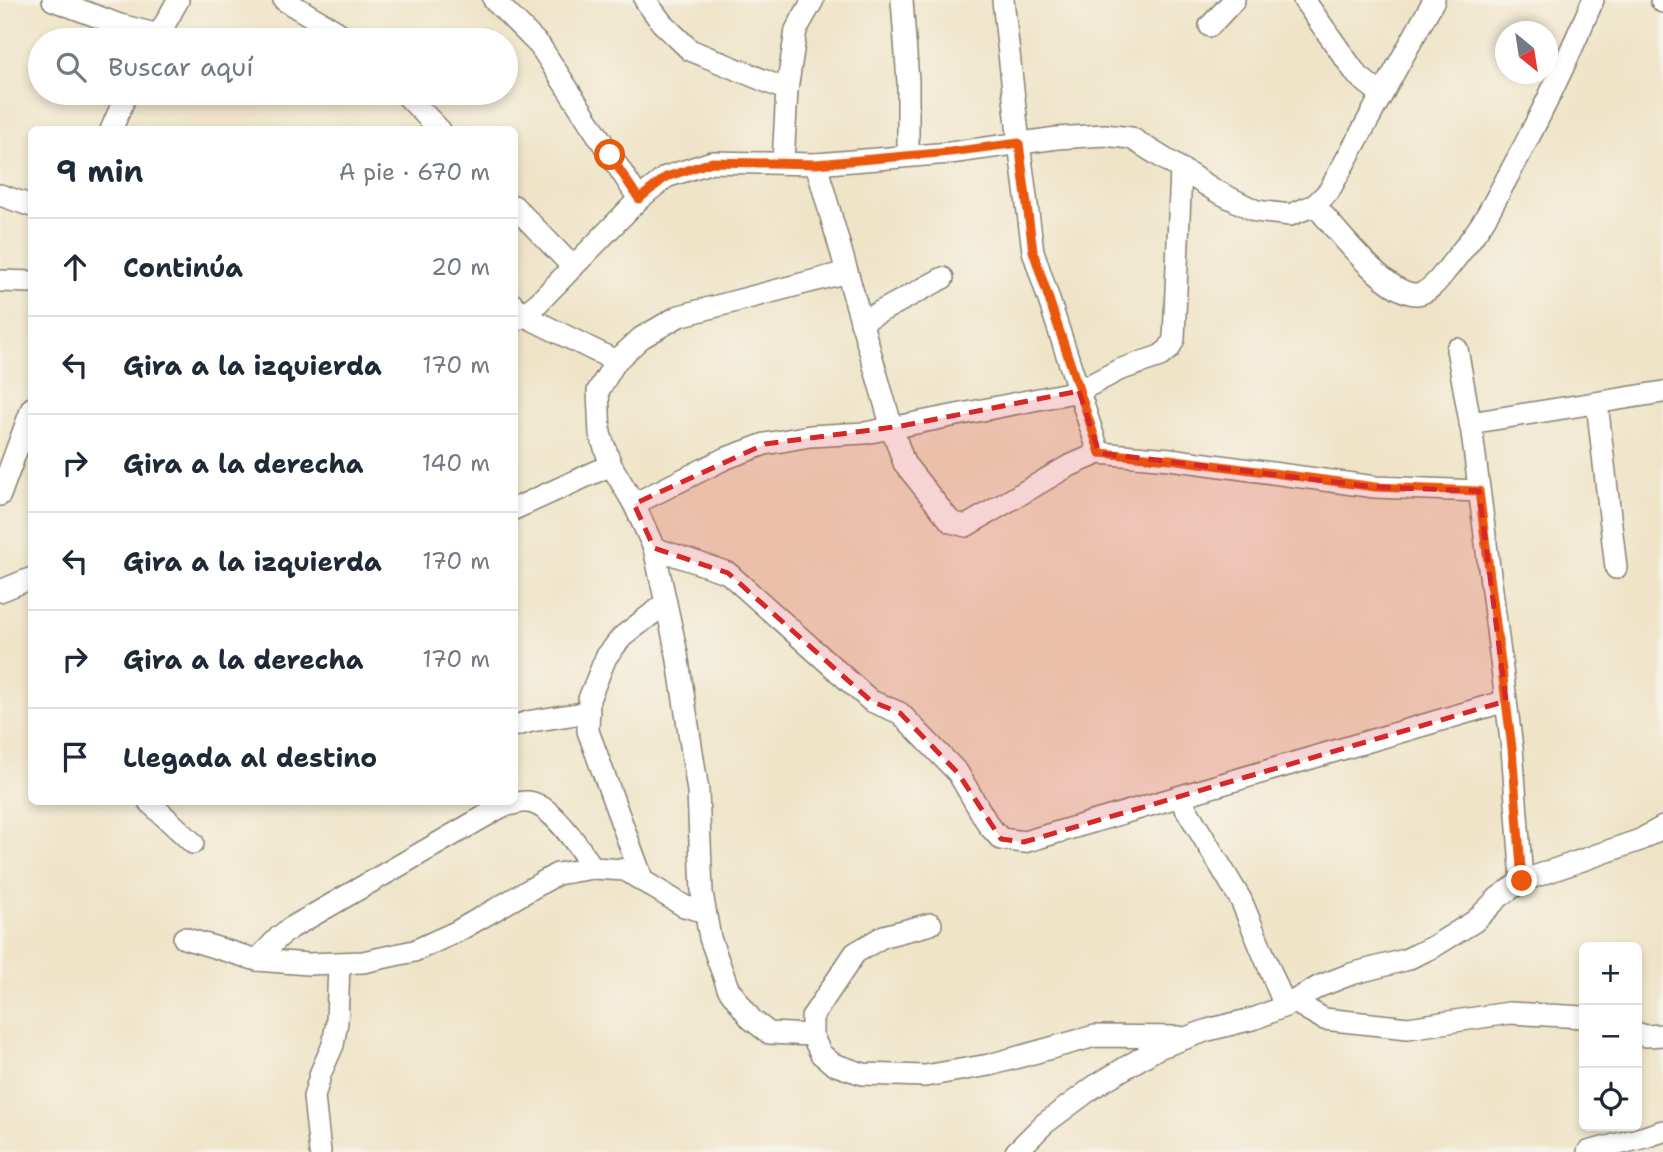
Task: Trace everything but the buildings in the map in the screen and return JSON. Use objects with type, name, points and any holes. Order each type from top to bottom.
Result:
[{"type":"street","points":[[53,0],[129,28]]},
{"type":"street","points":[[163,28],[178,0]]},
{"type":"street","points":[[284,0],[330,28]]},
{"type":"street","points":[[494,0],[540,46],[639,199]]},
{"type":"street","points":[[645,0],[662,23],[690,50],[787,90]]},
{"type":"street","points":[[783,163],[787,90],[796,30],[813,0]]},
{"type":"street","points":[[902,0],[908,82],[908,156]]},
{"type":"street","points":[[1003,0],[1033,251],[1100,453]]},
{"type":"street","points":[[1210,26],[1234,0]]},
{"type":"street","points":[[1304,0],[1357,75],[1382,95]]},
{"type":"street","points":[[518,313],[539,302],[639,199],[666,177],[712,162],[816,164],[1104,135],[1131,138],[1216,191],[1256,211],[1290,215],[1315,205],[1329,191],[1434,0]]},
{"type":"street","points":[[1315,205],[1360,257],[1385,280],[1406,292],[1417,294],[1426,291],[1477,232],[1532,131],[1593,0]]},
{"type":"street","points":[[113,126],[122,105]]},
{"type":"street","points":[[416,105],[436,126]]},
{"type":"street","points":[[816,164],[904,463],[951,523],[966,526],[1067,467],[1100,453],[1170,459],[1375,487],[1479,491]]},
{"type":"street","points":[[634,504],[723,459],[765,444],[810,436],[865,433],[1079,391],[1119,370],[1160,356],[1169,349],[1174,339],[1181,169]]},
{"type":"street","points":[[0,195],[28,205]]},
{"type":"street","points":[[518,210],[573,267]]},
{"type":"street","points":[[812,1035],[769,1033],[751,1019],[728,988],[710,938],[702,893],[698,791],[677,654],[654,548],[634,504],[611,465],[600,434],[597,391],[615,361],[641,338],[679,316],[847,272]]},
{"type":"street","points":[[862,322],[943,278]]},
{"type":"street","points":[[0,281],[28,282]]},
{"type":"street","points":[[518,314],[615,361]]},
{"type":"street","points":[[1457,349],[1470,423],[1512,748],[1522,881]]},
{"type":"street","points":[[1470,423],[1663,392]]},
{"type":"street","points":[[1597,403],[1616,568]]},
{"type":"street","points":[[0,495],[28,419]]},
{"type":"street","points":[[518,507],[611,465]]},
{"type":"street","points":[[654,548],[728,573],[871,701],[901,713],[958,774],[989,826],[1001,839],[1024,842],[1506,701]]},
{"type":"street","points":[[0,591],[28,580]]},
{"type":"street","points":[[643,881],[589,731],[589,699],[606,657],[622,637],[666,603]]},
{"type":"street","points":[[518,725],[589,712]]},
{"type":"street","points":[[1179,797],[1241,900],[1289,1004],[1324,1019],[1408,1028],[1509,1013],[1579,1017]]},
{"type":"street","points":[[518,804],[529,802],[546,810],[562,825],[593,867]]},
{"type":"street","points":[[152,805],[193,843]]},
{"type":"street","points":[[257,960],[289,929],[501,807],[512,805]]},
{"type":"street","points":[[1016,1152],[1044,1124],[1095,1086],[1158,1048],[1208,1030],[1256,1018],[1289,1004],[1320,986],[1351,974],[1405,960],[1433,947],[1475,921],[1499,897],[1522,881],[1640,840],[1663,827]]},
{"type":"street","points":[[184,938],[257,960],[308,964],[363,962],[414,951],[456,932],[556,874],[593,867],[625,870],[684,906],[705,912]]},
{"type":"street","points":[[931,925],[884,936],[855,953],[812,1017],[812,1035],[821,1054],[833,1064],[863,1074],[925,1076],[989,1065],[1095,1036],[1188,1037]]},
{"type":"street","points":[[320,1152],[314,1097],[333,1045],[337,1022],[339,963]]},
{"type":"street","points":[[1642,1034],[1663,1035]]},
{"type":"street","points":[[1588,1152],[1646,1138],[1663,1130]]},
{"type":"highlighted area","points":[[1079,391],[1099,453],[1375,487],[1479,491],[1506,701],[1024,842],[1001,839],[958,773],[900,713],[871,701],[728,573],[654,548],[634,504],[765,444],[901,426]]},
{"type":"route","points":[[610,155],[639,199],[666,177],[712,162],[816,164],[1019,143],[1033,251],[1100,453],[1170,459],[1375,487],[1479,491],[1512,748],[1522,881]]}]
